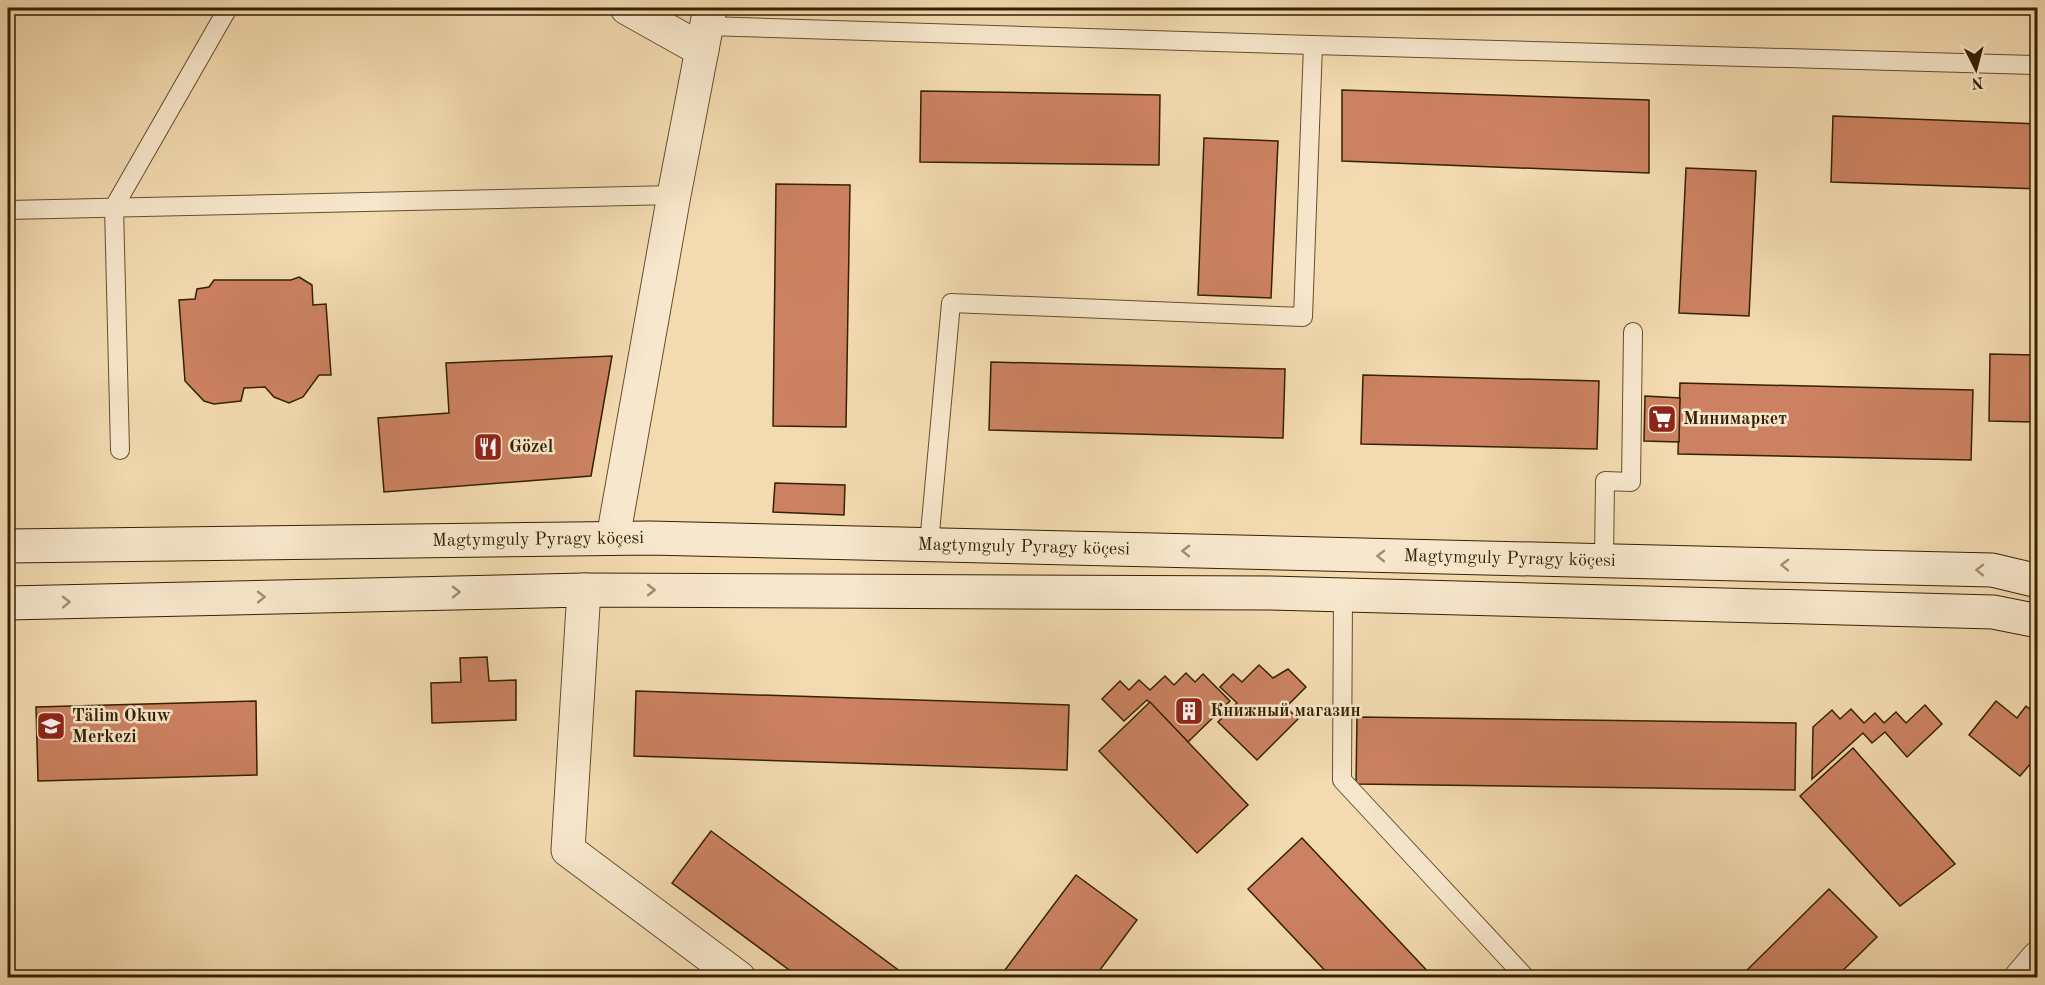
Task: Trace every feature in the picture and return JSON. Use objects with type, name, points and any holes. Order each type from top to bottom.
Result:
[{"type":"main road","points":[[614,538],[674,195],[706,28],[627,8]]},
{"type":"main road","name":"Magtymguly Pyragy köçesi","points":[[8,546],[614,538],[1992,570],[2037,581]]},
{"type":"main road","points":[[584,590],[568,850],[739,978]]},
{"type":"main road","points":[[8,603],[584,590],[1343,595],[1993,612],[2037,621]]},
{"type":"main road","points":[[2021,978],[2037,958]]},
{"type":"lane","points":[[120,450],[114,207],[228,8]]},
{"type":"lane","points":[[706,28],[2037,65]]},
{"type":"lane","points":[[929,544],[951,303],[1303,317],[1313,45]]},
{"type":"lane","points":[[8,210],[674,195]]},
{"type":"lane","points":[[1604,561],[1605,481],[1631,482],[1634,332]]},
{"type":"lane","points":[[1343,595],[1342,780],[1526,978]]},
{"type":"building","points":[[1342,90],[1649,100],[1649,173],[1342,161]]},
{"type":"building","points":[[921,91],[1160,95],[1159,165],[920,162]]},
{"type":"building","points":[[1833,116],[2038,124],[2038,189],[1831,182]]},
{"type":"building","points":[[1204,138],[1278,141],[1271,298],[1198,295]]},
{"type":"building","points":[[1686,168],[1756,171],[1749,316],[1679,313]]},
{"type":"building","points":[[776,184],[850,185],[846,427],[773,426]]},
{"type":"building","points":[[299,277],[312,285],[313,305],[326,304],[331,375],[319,375],[303,397],[289,403],[274,397],[265,387],[244,388],[241,401],[214,404],[204,401],[185,381],[179,300],[195,299],[197,289],[209,287],[214,280],[291,280]]},
{"type":"building","points":[[1990,354],[2038,355],[2038,422],[1989,421]]},
{"type":"building","name":"Gözel","points":[[612,356],[591,476],[384,492],[378,418],[449,413],[446,363]]},
{"type":"building","points":[[991,362],[1285,369],[1283,438],[989,430]]},
{"type":"building","points":[[1363,375],[1599,381],[1597,449],[1361,444]]},
{"type":"building","points":[[1680,383],[1973,390],[1971,460],[1678,454]]},
{"type":"building","name":"Минимаркет","points":[[1645,396],[1680,398],[1679,442],[1644,441]]},
{"type":"building","points":[[775,483],[845,485],[844,515],[773,512]]},
{"type":"building","points":[[487,657],[489,681],[516,680],[516,720],[432,723],[431,683],[461,682],[460,658]]},
{"type":"building","points":[[1259,665],[1273,678],[1288,669],[1306,687],[1286,707],[1298,719],[1257,760],[1218,722],[1237,703],[1220,687],[1233,674],[1242,682]]},
{"type":"building","name":"Книжный магазин","points":[[1186,673],[1195,682],[1203,674],[1230,701],[1188,742],[1147,700],[1124,721],[1102,699],[1120,681],[1129,690],[1139,680],[1150,690],[1165,676],[1174,685]]},
{"type":"building","points":[[636,691],[1069,705],[1067,770],[634,756]]},
{"type":"building","points":[[256,701],[257,775],[38,781],[36,707]]},
{"type":"building","points":[[1996,701],[2017,718],[2026,706],[2038,716],[2038,755],[2020,776],[1969,735]]},
{"type":"building","points":[[1150,702],[1248,805],[1197,853],[1099,751]]},
{"type":"building","points":[[1925,705],[1942,724],[1907,757],[1885,732],[1872,743],[1863,733],[1812,779],[1813,727],[1832,710],[1840,719],[1851,709],[1864,723],[1875,713],[1884,723],[1896,712],[1906,723]]},
{"type":"building","points":[[1357,717],[1796,723],[1795,790],[1356,784]]},
{"type":"building","points":[[1853,748],[1955,864],[1900,906],[1800,796]]},
{"type":"building","points":[[711,831],[905,975],[903,978],[800,978],[672,883]]},
{"type":"building","points":[[1302,838],[1434,978],[1332,978],[1248,889]]},
{"type":"building","points":[[1076,875],[1137,920],[1094,978],[999,978]]},
{"type":"building","points":[[1829,889],[1877,937],[1835,978],[1739,978]]},
{"type":"place","name":"Минимаркет","points":[[1662,419]]},
{"type":"place","name":"Gözel","points":[[488,447]]},
{"type":"place","name":"Книжный магазин","points":[[1189,711]]},
{"type":"place","name":"Tälim Okuw Merkezi","points":[[51,726]]}]
